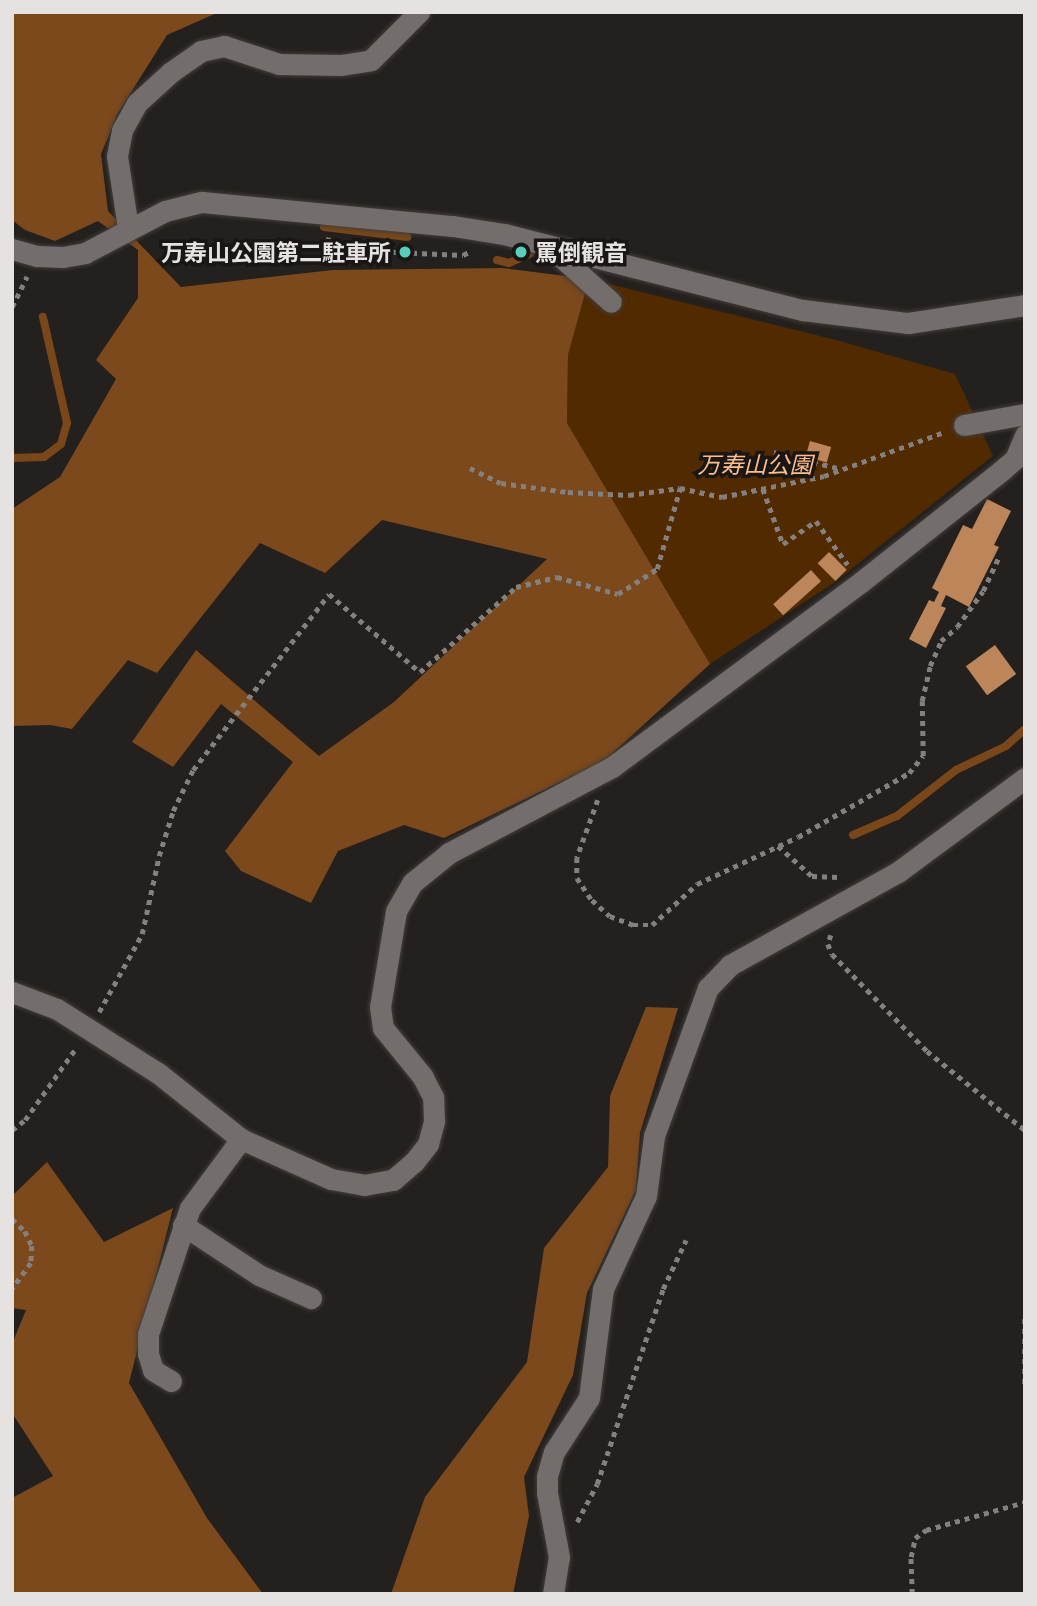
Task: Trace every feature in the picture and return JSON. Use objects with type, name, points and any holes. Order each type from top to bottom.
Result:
[{"type":"street","points":[[128,228],[117,156],[122,130],[137,103],[171,72],[201,51],[224,46],[279,64],[341,65],[372,61],[419,12]]},
{"type":"street","points":[[12,249],[37,256],[63,257],[85,253],[128,228],[165,211],[202,202],[453,226],[547,245],[803,310],[908,324],[1025,305]]},
{"type":"street","points":[[547,245],[611,302]]},
{"type":"street","points":[[964,425],[1025,414]]},
{"type":"street","points":[[12,992],[57,1009],[159,1073],[241,1139],[331,1178],[364,1185],[393,1180],[414,1162],[428,1144],[434,1121],[433,1097],[424,1077],[383,1028],[380,1007],[396,911],[412,883],[449,853],[612,767],[860,582],[1001,471],[1015,459],[1025,435]]},
{"type":"street","points":[[553,1594],[559,1558],[547,1493],[547,1476],[554,1452],[589,1398],[603,1289],[646,1196],[654,1136],[708,988],[730,965],[898,872],[1025,778]]},
{"type":"street","points":[[171,1381],[153,1370],[148,1354],[148,1334],[190,1208],[241,1139]]},
{"type":"street","points":[[183,1225],[259,1275],[311,1297]]},
{"type":"path","points":[[12,307],[37,256]]},
{"type":"path","points":[[470,468],[501,483],[568,492],[629,495],[680,488],[722,497],[824,476],[964,425]]},
{"type":"path","points":[[774,452],[842,469]]},
{"type":"path","points":[[12,1130],[25,1120],[89,1029],[142,934],[162,845],[173,811],[193,770],[329,594],[420,672],[516,587],[556,577],[618,594],[657,569],[680,488]]},
{"type":"path","points":[[763,489],[783,544],[816,522],[860,582]]},
{"type":"path","points":[[612,767],[584,831],[577,858],[577,878],[592,900],[610,916],[633,925],[652,925],[697,884],[778,846],[909,773],[923,756],[924,681],[941,641],[970,611],[999,557]]},
{"type":"path","points":[[778,846],[812,876],[843,877]]},
{"type":"path","points":[[842,929],[830,935],[828,944],[832,954],[927,1051],[1025,1130]]},
{"type":"path","points":[[12,1219],[24,1231],[32,1247],[31,1263],[12,1289]]},
{"type":"path","points":[[559,1558],[597,1484],[663,1289],[686,1240]]},
{"type":"path","points":[[1025,1320],[1025,1387]]},
{"type":"path","points":[[912,1594],[911,1557],[915,1538],[926,1530],[1025,1502]]},
{"type":"green space","name":"万寿山公園","points":[[589,279],[836,340],[955,374],[993,456],[835,582],[710,664],[567,423],[568,355]]},
{"type":"shaded area","points":[[12,12],[219,12],[167,35],[118,113],[101,154],[108,211],[181,287],[333,270],[503,268],[589,279],[568,355],[567,423],[710,664],[604,761],[444,838],[404,825],[338,851],[311,903],[241,871],[225,851],[293,762],[221,704],[173,767],[132,742],[196,650],[319,756],[394,702],[547,559],[382,520],[325,573],[260,543],[157,673],[128,660],[72,729],[50,725],[12,726],[12,509],[60,477],[116,379],[96,360],[138,298],[138,250],[98,221],[55,241],[25,230],[12,220]]},
{"type":"shaded area","points":[[646,1007],[678,1008],[640,1133],[636,1190],[587,1293],[573,1375],[524,1477],[529,1516],[513,1594],[391,1594],[425,1497],[527,1362],[544,1248],[608,1167],[610,1096]]},
{"type":"shaded area","points":[[47,1162],[104,1242],[173,1208],[129,1383],[207,1518],[263,1594],[12,1594],[12,1498],[53,1476],[12,1413],[12,1344],[26,1310],[12,1308],[12,1196]]},
{"type":"building","points":[[810,441],[831,447],[827,462],[806,456]]},
{"type":"building","points":[[987,499],[1011,511],[994,545],[999,547],[969,607],[946,595],[941,606],[946,608],[926,648],[909,639],[929,600],[934,602],[939,592],[932,588],[963,525],[972,529]]},
{"type":"building","points":[[829,552],[847,570],[835,581],[818,563]]},
{"type":"building","points":[[811,570],[821,581],[783,615],[773,604]]},
{"type":"building","points":[[995,645],[1016,674],[987,695],[966,666]]},
{"type":"waterway","points":[[324,227],[407,237]]},
{"type":"waterway","points":[[497,260],[509,263],[529,254]]},
{"type":"waterway","points":[[12,458],[44,457],[61,444],[67,423],[43,317]]},
{"type":"waterway","points":[[853,835],[897,816],[956,770],[1006,746],[1025,729]]},
{"type":"place","name":"万寿山公園第二駐車所","points":[[405,252]]},
{"type":"place","name":"罵倒観音","points":[[521,252]]}]
